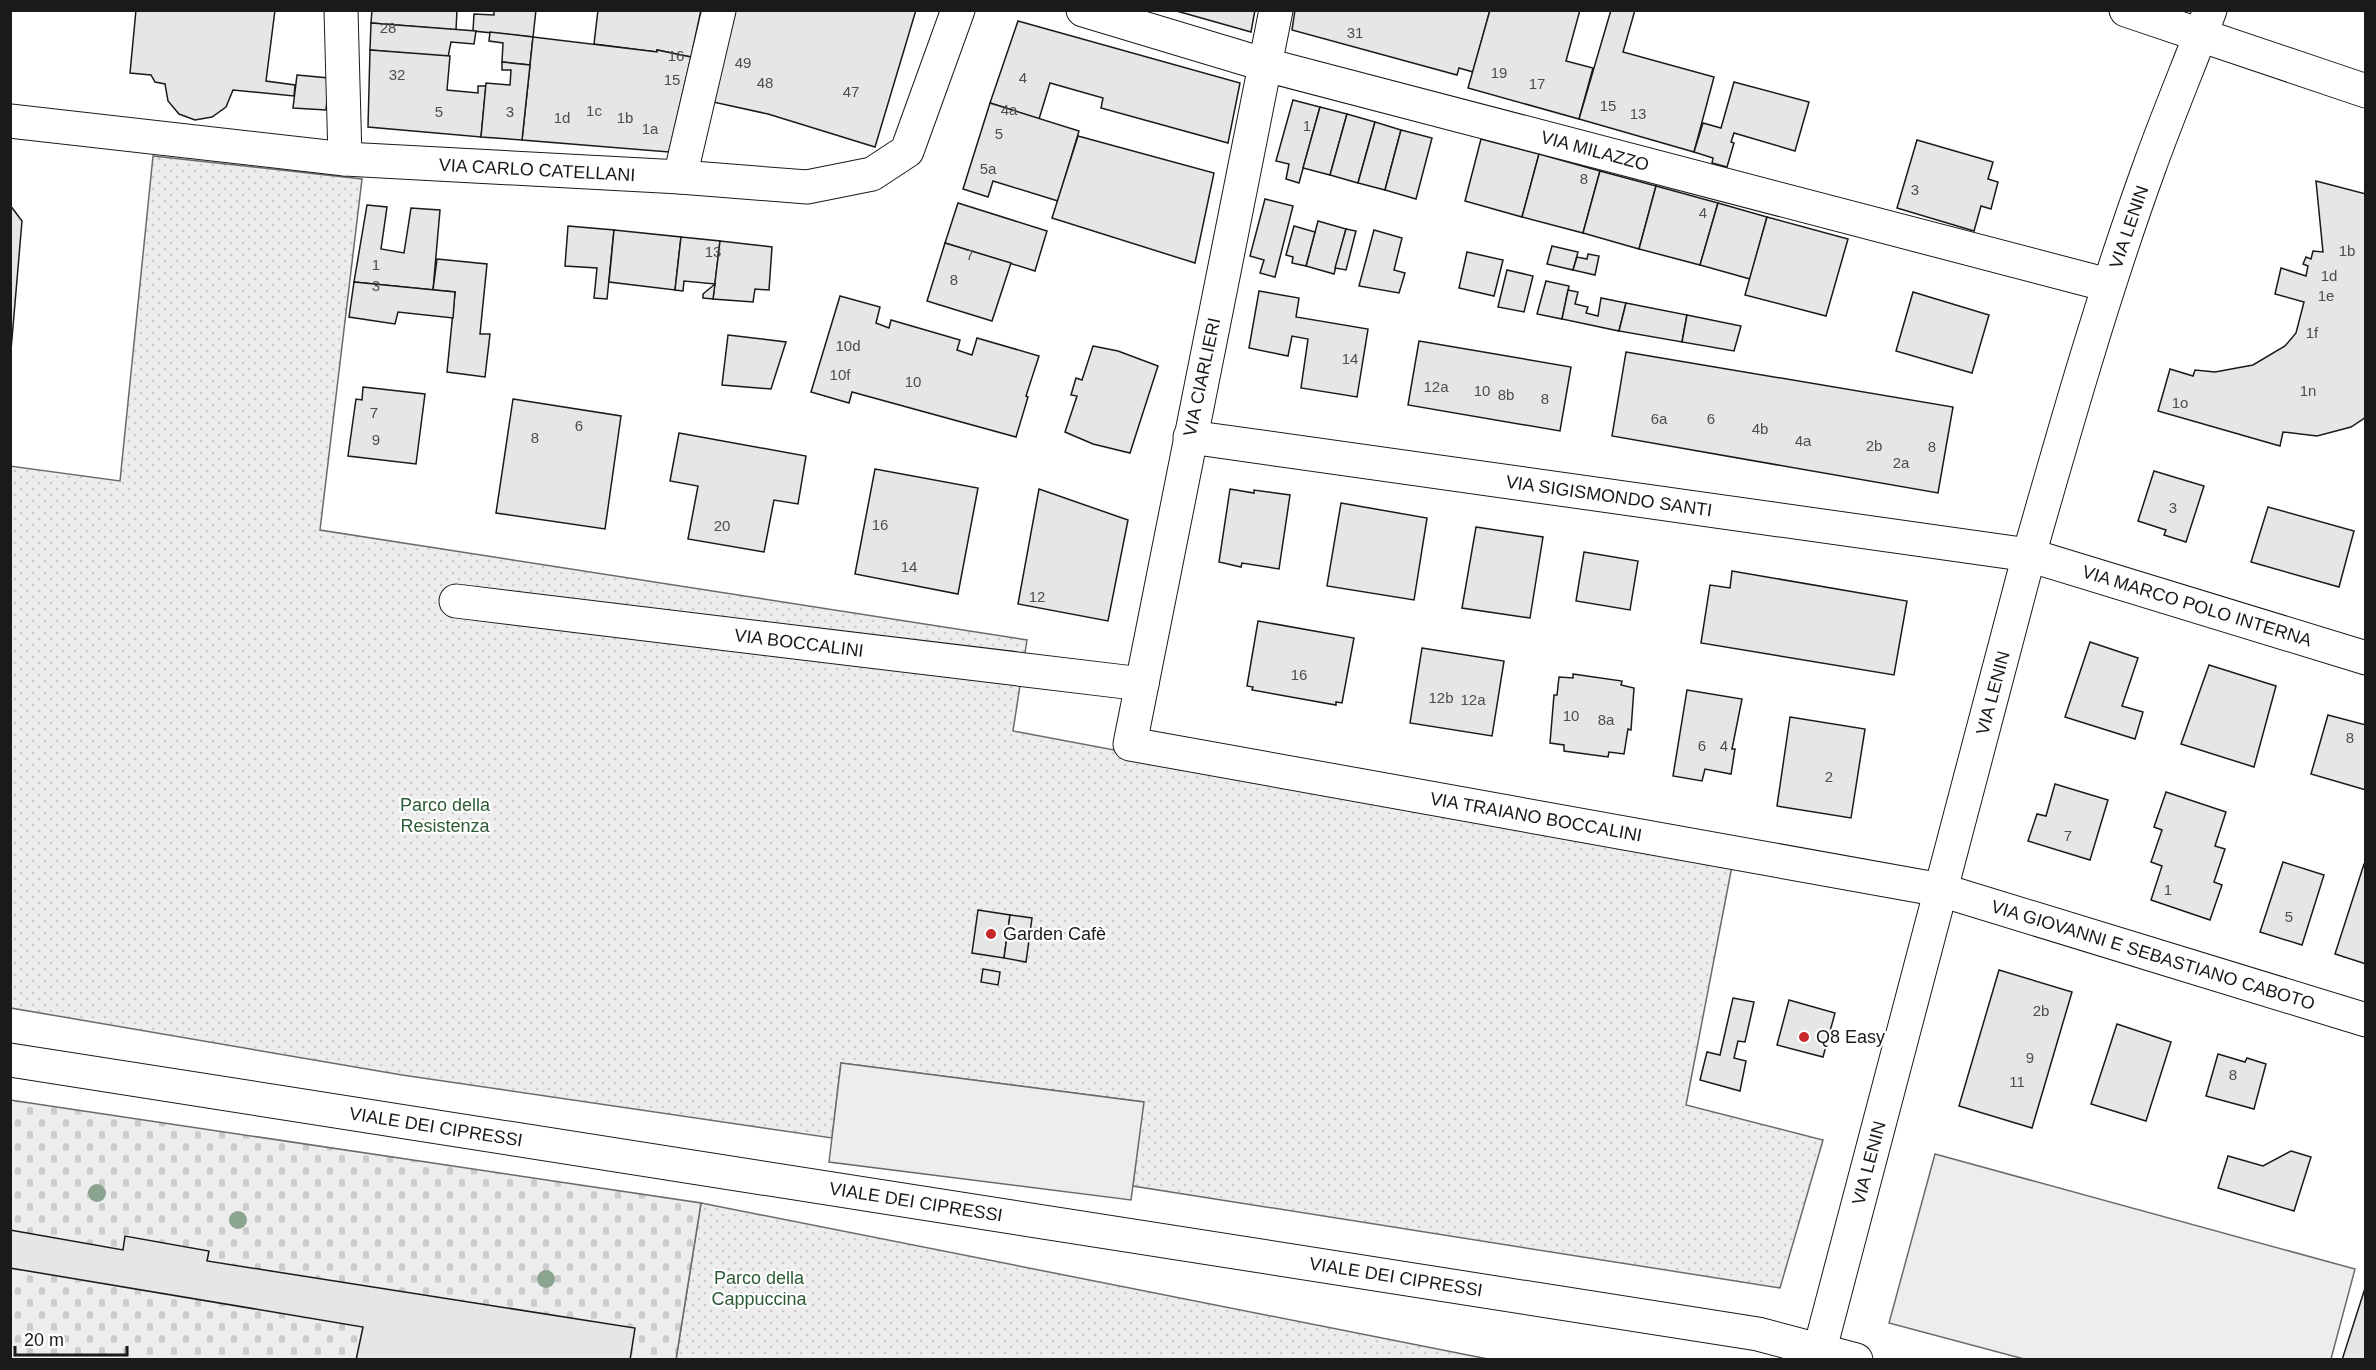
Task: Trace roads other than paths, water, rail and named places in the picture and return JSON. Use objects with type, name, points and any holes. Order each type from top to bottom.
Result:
[{"type":"street","points":[[341,10],[345,159]]},
{"type":"street","points":[[681,177],[719,10]]},
{"type":"street","name":"VIA CARLO CATELLANI","points":[[10,121],[345,159],[681,177],[807,187],[872,174],[907,151],[958,10]]},
{"type":"street","name":"VIA MILAZZO","points":[[1083,10],[1266,65],[2109,285]]},
{"type":"street","name":"VIA CIARLIERI","points":[[1130,744],[1276,10]]},
{"type":"street","points":[[2126,10],[2205,24],[2366,91]]},
{"type":"street","name":"VIA LENIN","points":[[1818,1354],[2029,555],[2109,285],[2149,166],[2205,24]]},
{"type":"street","name":"VIA SIGISMONDO SANTI","points":[[1190,437],[2029,555]]},
{"type":"street","name":"VIA MARCO POLO INTERNA","points":[[2029,555],[2366,658]]},
{"type":"street","name":"VIA BOCCALINI","points":[[456,601],[1142,684]]},
{"type":"street","name":"VIA TRAIANO BOCCALINI","points":[[1130,744],[1941,890]]},
{"type":"street","name":"VIA GIOVANNI E SEBASTIANO CABOTO","points":[[1941,890],[2366,1020]]},
{"type":"street","name":"VIALE DEI CIPRESSI","points":[[10,1060],[1758,1334],[1818,1354],[1856,1359]]},
{"type":"place","name":"Garden Cafè","points":[[991,934]]},
{"type":"place","name":"Q8 Easy","points":[[1804,1037]]},
{"type":"park label","name":"Parco della Resistenza","points":[[445,815]]},
{"type":"park label","name":"Parco della Cappuccina","points":[[759,1288]]}]
